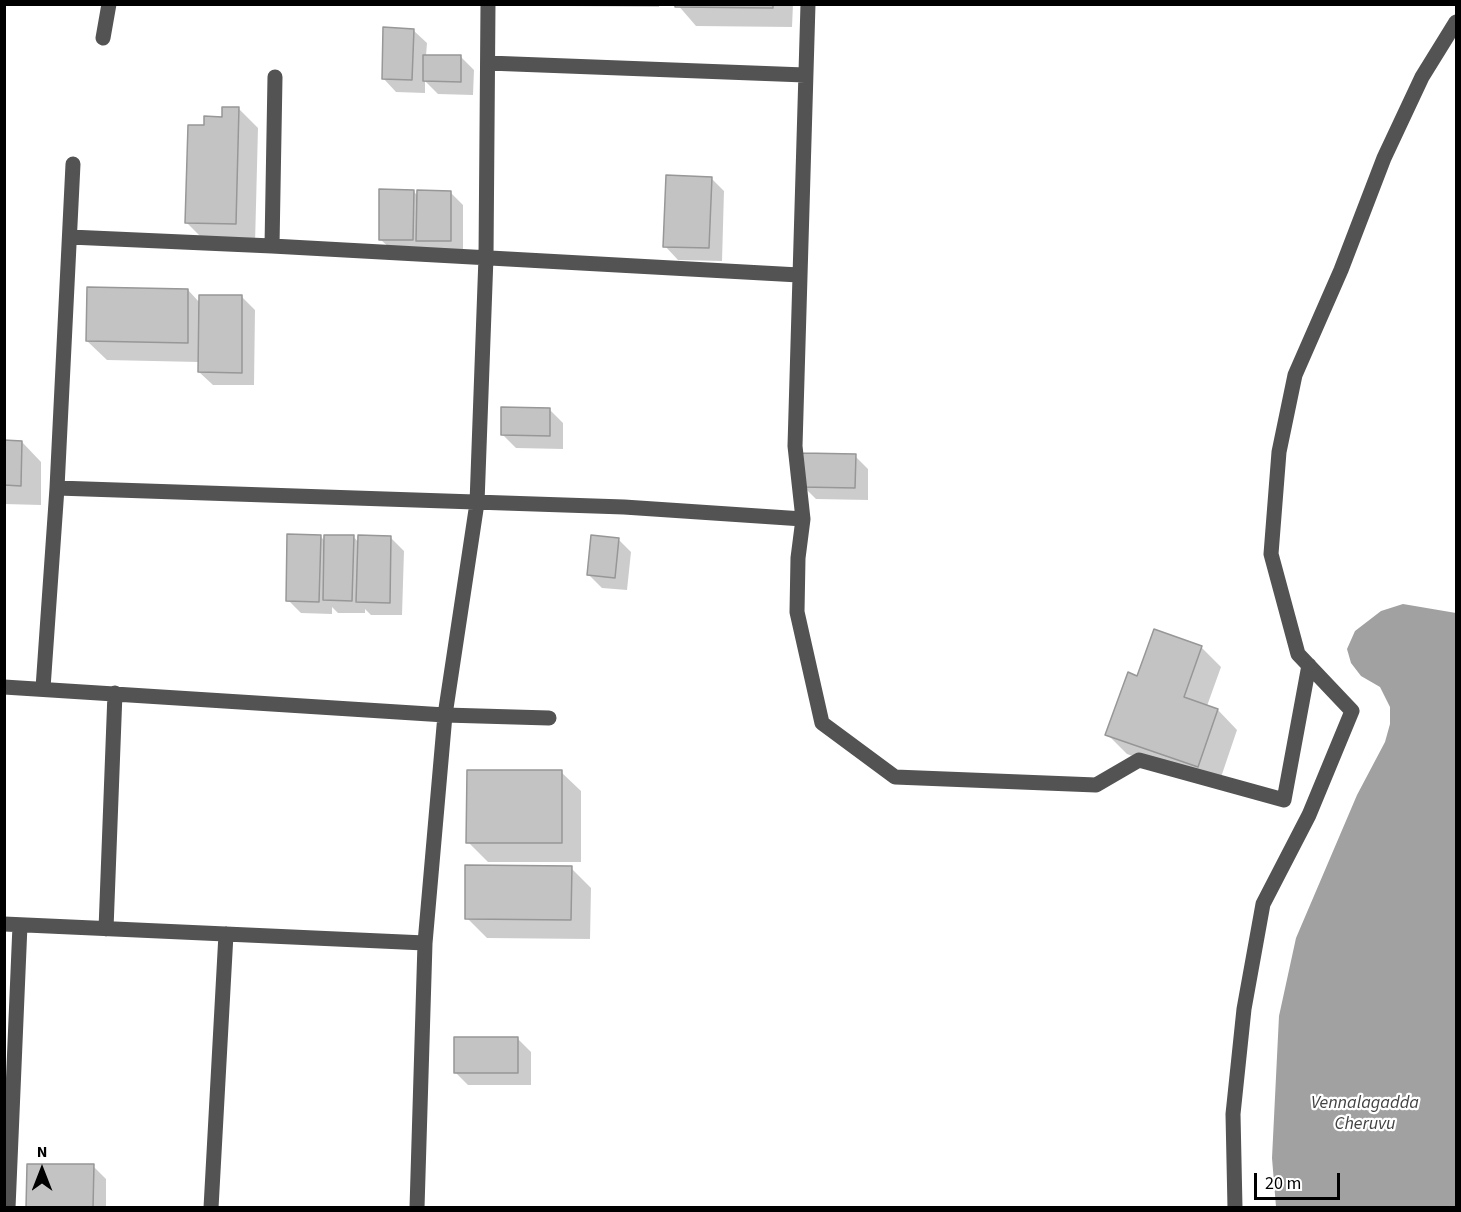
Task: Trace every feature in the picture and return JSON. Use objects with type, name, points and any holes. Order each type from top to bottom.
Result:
[{"type":"street","points":[[103,38],[109,4]]},
{"type":"street","points":[[417,1208],[425,943],[445,715],[477,503],[486,257],[488,4]]},
{"type":"street","points":[[808,4],[795,446],[803,519],[798,558],[797,612],[822,723],[895,777],[1096,785],[1139,760],[1284,800],[1309,665]]},
{"type":"street","points":[[1234,1208],[1233,1114],[1244,1009],[1263,904],[1309,815],[1352,711],[1298,654],[1271,554],[1279,452],[1294,375],[1341,270],[1384,158],[1422,77],[1456,22]]},
{"type":"street","points":[[488,63],[805,75]]},
{"type":"street","points":[[272,246],[275,77]]},
{"type":"street","points":[[44,688],[57,488],[73,164]]},
{"type":"street","points":[[70,237],[799,275]]},
{"type":"street","points":[[57,488],[624,507],[803,519]]},
{"type":"street","points":[[4,687],[445,715],[549,718]]},
{"type":"street","points":[[106,929],[116,693]]},
{"type":"street","points":[[8,1208],[12,925],[425,943]]},
{"type":"street","points":[[211,1208],[226,934]]},
{"type":"water","name":"Vennalagadda Cheruvu","points":[[1403,604],[1456,613],[1456,1207],[1276,1207],[1272,1158],[1279,1016],[1296,938],[1357,795],[1385,742],[1390,724],[1390,707],[1380,687],[1361,676],[1351,663],[1347,649],[1355,631],[1381,611]]},
{"type":"building","points":[[675,4],[773,4],[773,8],[675,7]]},
{"type":"building","points":[[383,27],[414,29],[412,80],[382,79]]},
{"type":"building","points":[[423,55],[461,55],[461,82],[423,81]]},
{"type":"building","points":[[222,107],[239,107],[236,224],[185,223],[188,125],[204,125],[204,116],[222,117]]},
{"type":"building","points":[[666,175],[712,177],[709,248],[663,247]]},
{"type":"building","points":[[379,189],[414,190],[413,240],[379,240]]},
{"type":"building","points":[[417,190],[451,191],[451,241],[416,241]]},
{"type":"building","points":[[87,287],[188,289],[188,343],[86,341]]},
{"type":"building","points":[[199,295],[242,295],[242,373],[198,372]]},
{"type":"building","points":[[501,407],[550,408],[550,436],[501,435]]},
{"type":"building","points":[[4,440],[22,441],[21,486],[4,485]]},
{"type":"building","points":[[802,453],[856,454],[855,488],[801,487]]},
{"type":"building","points":[[287,534],[321,535],[319,602],[286,601]]},
{"type":"building","points":[[324,535],[354,535],[352,601],[323,600]]},
{"type":"building","points":[[358,535],[391,536],[390,603],[356,602]]},
{"type":"building","points":[[591,535],[619,538],[615,578],[587,575]]},
{"type":"building","points":[[1154,629],[1202,646],[1184,697],[1218,709],[1198,767],[1105,735],[1128,672],[1137,676]]},
{"type":"building","points":[[467,770],[562,770],[562,843],[466,843]]},
{"type":"building","points":[[465,865],[572,866],[571,920],[465,919]]},
{"type":"building","points":[[454,1037],[518,1037],[518,1073],[454,1073]]},
{"type":"building","points":[[27,1164],[94,1164],[93,1208],[26,1208]]}]
